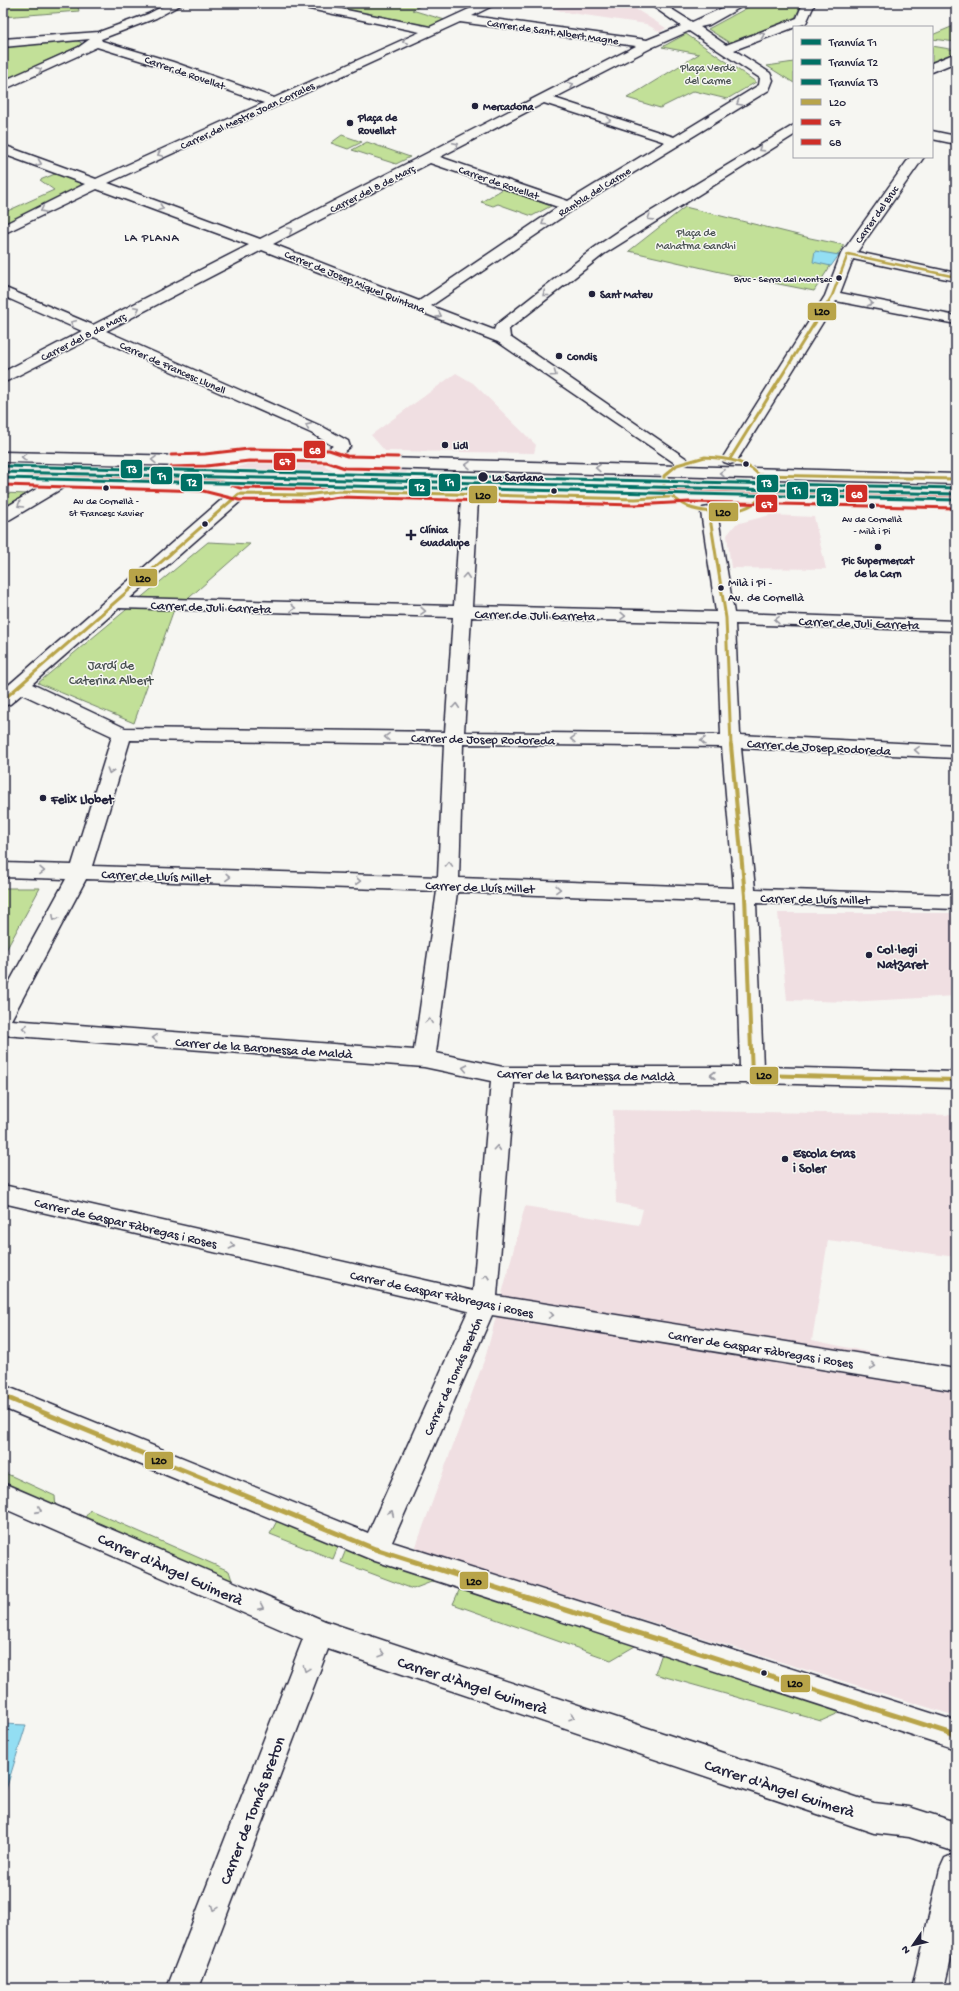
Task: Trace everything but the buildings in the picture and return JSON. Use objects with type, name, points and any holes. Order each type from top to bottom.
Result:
[{"type":"street","points":[[3,86],[95,38],[152,16],[178,3]]},
{"type":"street","points":[[294,3],[429,30]]},
{"type":"street","name":"Carrer del Mestre Joan Corrales","points":[[3,230],[96,184],[429,30],[492,3]]},
{"type":"street","points":[[654,3],[726,49],[802,20],[809,3]]},
{"type":"street","name":"Carrer del 8 de Març","points":[[3,378],[649,44],[679,30],[705,22],[742,3]]},
{"type":"street","name":"Carrer de Sant Albert Magne","points":[[458,18],[649,44]]},
{"type":"street","points":[[3,43],[95,38]]},
{"type":"street","name":"Carrer de Rovellat","points":[[95,38],[274,102]]},
{"type":"street","name":"Rambla del Carme","points":[[420,307],[569,206],[765,87],[767,80],[766,76],[726,49]]},
{"type":"street","points":[[933,68],[956,58]]},
{"type":"street","points":[[544,99],[675,141]]},
{"type":"street","points":[[503,339],[501,328],[600,251],[635,227],[793,130]]},
{"type":"street","points":[[933,135],[956,140]]},
{"type":"street","name":"Carrer de Josep Miquel Quintana","points":[[3,149],[262,245],[503,339],[681,462]]},
{"type":"street","name":"Carrer de Rovellat","points":[[429,158],[569,206]]},
{"type":"street","name":"Carrer del Bruc","points":[[730,459],[832,296],[848,254],[915,158]]},
{"type":"street","points":[[848,254],[956,277]]},
{"type":"street","name":"Carrer de Francesc Llunell","points":[[3,291],[92,332],[312,428],[342,444],[342,447],[328,456]]},
{"type":"street","points":[[832,296],[956,320]]},
{"type":"street","points":[[3,457],[187,461],[234,458],[249,455],[328,456],[346,462],[761,475],[956,479]]},
{"type":"street","points":[[706,457],[730,459],[748,465],[761,475],[766,482],[766,489],[762,498],[741,510],[710,512],[686,507],[669,497],[663,488],[662,480],[667,471],[681,462],[706,457]]},
{"type":"street","points":[[222,488],[217,474],[222,466],[234,458]]},
{"type":"street","points":[[339,491],[349,483],[350,471],[346,462]]},
{"type":"street","points":[[3,479],[185,484],[222,488],[239,494],[311,495],[328,494],[339,491],[636,498],[762,498],[956,502]]},
{"type":"street","points":[[3,516],[62,481]]},
{"type":"street","points":[[3,700],[21,686],[239,494]]},
{"type":"street","points":[[424,1059],[448,884],[454,738],[470,494]]},
{"type":"street","points":[[710,512],[726,618],[731,741],[745,896],[752,1075]]},
{"type":"street","name":"Carrer de Juli Garreta","points":[[114,603],[726,618],[956,626]]},
{"type":"street","name":"Carrer de Josep Rodoreda","points":[[21,686],[122,734],[731,741],[956,752]]},
{"type":"street","points":[[3,1014],[80,872],[122,734]]},
{"type":"street","name":"Carrer de Lluís Millet","points":[[3,870],[956,902]]},
{"type":"street","name":"Carrer de la Baronessa de Maldà","points":[[3,1027],[424,1059],[504,1075],[752,1075],[956,1080]]},
{"type":"street","name":"Carrer de Tomás Bretón","points":[[375,1549],[484,1304],[504,1075]]},
{"type":"street","name":"Carrer de Gaspar Fàbregas i Roses","points":[[3,1194],[484,1304],[956,1380]]},
{"type":"street","points":[[3,1396],[375,1549],[956,1735]]},
{"type":"street","name":"Carrer d'Àngel Guimerà","points":[[3,1495],[320,1633],[874,1818],[909,1822],[956,1837]]},
{"type":"street","name":"Carrer de Tomás Breton","points":[[183,1988],[320,1633]]},
{"type":"street","points":[[928,1988],[956,1869]]},
{"type":"shaded area","points":[[507,3],[626,3],[666,28],[660,32],[646,24],[564,12],[538,4],[527,9]]},
{"type":"shaded area","points":[[456,373],[473,383],[536,445],[534,453],[385,451],[371,435]]},
{"type":"shaded area","points":[[3,462],[165,466],[162,478],[3,475]]},
{"type":"shaded area","points":[[253,462],[321,464],[333,471],[331,481],[318,487],[243,486],[237,483],[233,478],[235,468]]},
{"type":"shaded area","points":[[368,468],[407,468],[405,487],[366,486]]},
{"type":"shaded area","points":[[681,478],[747,480],[747,492],[682,491]]},
{"type":"shaded area","points":[[796,481],[956,484],[956,497],[798,494]]},
{"type":"shaded area","points":[[770,515],[814,517],[826,569],[731,568],[727,535],[736,524]]},
{"type":"shaded area","name":"Col·legi Natzaret","points":[[778,913],[956,913],[956,996],[849,1002],[787,1000]]},
{"type":"shaded area","points":[[613,1110],[956,1115],[956,1257],[828,1240],[812,1340],[956,1371],[956,1716],[415,1549],[486,1355],[525,1206],[639,1225],[643,1209],[616,1203]]},
{"type":"green space","points":[[3,3],[77,3],[79,11],[3,17]]},
{"type":"green space","points":[[352,3],[427,3],[412,10],[445,20],[428,28],[342,8]]},
{"type":"green space","points":[[756,3],[802,3],[794,20],[733,45],[708,29]]},
{"type":"green space","points":[[956,25],[956,42],[933,39],[933,35]]},
{"type":"green space","name":"Plaça Verda del Carme","points":[[686,34],[756,82],[727,99],[694,91],[660,108],[627,98],[699,54],[662,47]]},
{"type":"green space","points":[[75,39],[83,44],[3,81],[3,46]]},
{"type":"green space","points":[[933,46],[956,50],[956,52],[933,62]]},
{"type":"green space","points":[[793,62],[793,82],[767,66]]},
{"type":"green space","points":[[342,135],[362,142],[348,149],[331,143]]},
{"type":"green space","points":[[367,142],[410,157],[396,164],[352,150]]},
{"type":"green space","points":[[60,172],[91,185],[3,227],[3,213],[54,190],[40,180]]},
{"type":"green space","points":[[503,189],[551,206],[532,216],[498,204],[493,206],[481,202]]},
{"type":"green space","name":"Plaça de Mahatma Gandhi","points":[[685,207],[844,245],[814,291],[733,275],[629,251]]},
{"type":"green space","points":[[3,493],[26,494],[3,508]]},
{"type":"green space","name":"Jardí de Caterina Albert","points":[[208,542],[250,544],[173,612],[134,723],[38,683]]},
{"type":"green space","points":[[3,888],[40,888],[5,952],[3,951]]},
{"type":"green space","points":[[3,1472],[55,1496],[57,1522],[3,1498]]},
{"type":"green space","points":[[90,1510],[229,1571],[237,1596],[77,1530]]},
{"type":"green space","points":[[278,1519],[339,1544],[333,1559],[270,1534]]},
{"type":"green space","points":[[347,1547],[439,1579],[413,1589],[341,1562]]},
{"type":"green space","points":[[461,1586],[642,1642],[611,1660],[453,1604]]},
{"type":"green space","points":[[663,1650],[848,1709],[821,1721],[655,1674]]},
{"type":"water","points":[[815,251],[839,255],[831,266],[813,262]]},
{"type":"water","points":[[3,1724],[26,1725],[3,1799]]},
{"type":"tram line","name":"T3","points":[[3,466],[956,488]]},
{"type":"tram line","name":"T1","points":[[3,472],[956,494]]},
{"type":"tram line","name":"T2","points":[[3,478],[956,500]]},
{"type":"transit line","name":"L20","points":[[730,459],[832,296],[848,254],[956,277]]},
{"type":"transit line","name":"68","points":[[171,455],[205,454],[249,449],[329,450],[347,456],[398,457]]},
{"type":"transit line","name":"L20","points":[[705,457],[730,459],[746,464],[753,469],[764,481],[764,489],[758,501],[731,512],[710,512],[690,507],[673,499],[664,488],[664,476],[677,465],[705,457]]},
{"type":"transit line","name":"67","points":[[171,467],[206,466],[249,461],[327,462],[345,468],[398,469]]},
{"type":"transit line","name":"68","points":[[3,473],[204,479],[223,482],[240,488],[311,489],[339,485],[635,493],[689,490],[956,496]]},
{"type":"transit line","name":"L20","points":[[761,475],[956,479]]},
{"type":"transit line","name":"67","points":[[3,485],[203,491],[220,494],[239,500],[311,501],[340,497],[635,505],[689,502],[956,508]]},
{"type":"transit line","name":"L20","points":[[3,700],[239,494],[305,495],[339,491],[635,499],[669,497]]},
{"type":"transit line","name":"L20","points":[[709,512],[726,618],[731,741],[745,896],[752,1075],[956,1080]]},
{"type":"transit line","name":"L20","points":[[3,1396],[375,1549],[956,1735]]},
{"type":"place","name":"Mercadona","points":[[475,106]]},
{"type":"place","name":"Plaça de Rovellat","points":[[350,123]]},
{"type":"place","name":"Bruc - Serra del Montsec","points":[[839,278]]},
{"type":"place","name":"Sant Mateu","points":[[592,294]]},
{"type":"place","name":"Condis","points":[[559,356]]},
{"type":"place","name":"Lidl","points":[[445,445]]},
{"type":"place","name":"La Sardana","points":[[483,477]]},
{"type":"place","name":"Av de Cornellà - St Francesc Xavier","points":[[106,488]]},
{"type":"place","name":"Av de Cornellà - Milà i Pi","points":[[872,506]]},
{"type":"place","name":"Clínica Guadalupe","points":[[411,535]]},
{"type":"place","name":"Pic Supermercat de la Carn","points":[[878,547]]},
{"type":"place","name":"Milà i Pi - Av. de Cornellà","points":[[721,588]]},
{"type":"place","name":"Felix Llobet","points":[[43,798]]},
{"type":"place","name":"Col·legi Natzaret","points":[[869,955]]},
{"type":"place","name":"Escola Gras i Soler","points":[[785,1159]]},
{"type":"district","name":"LA PLANA","points":[[152,237]]}]
